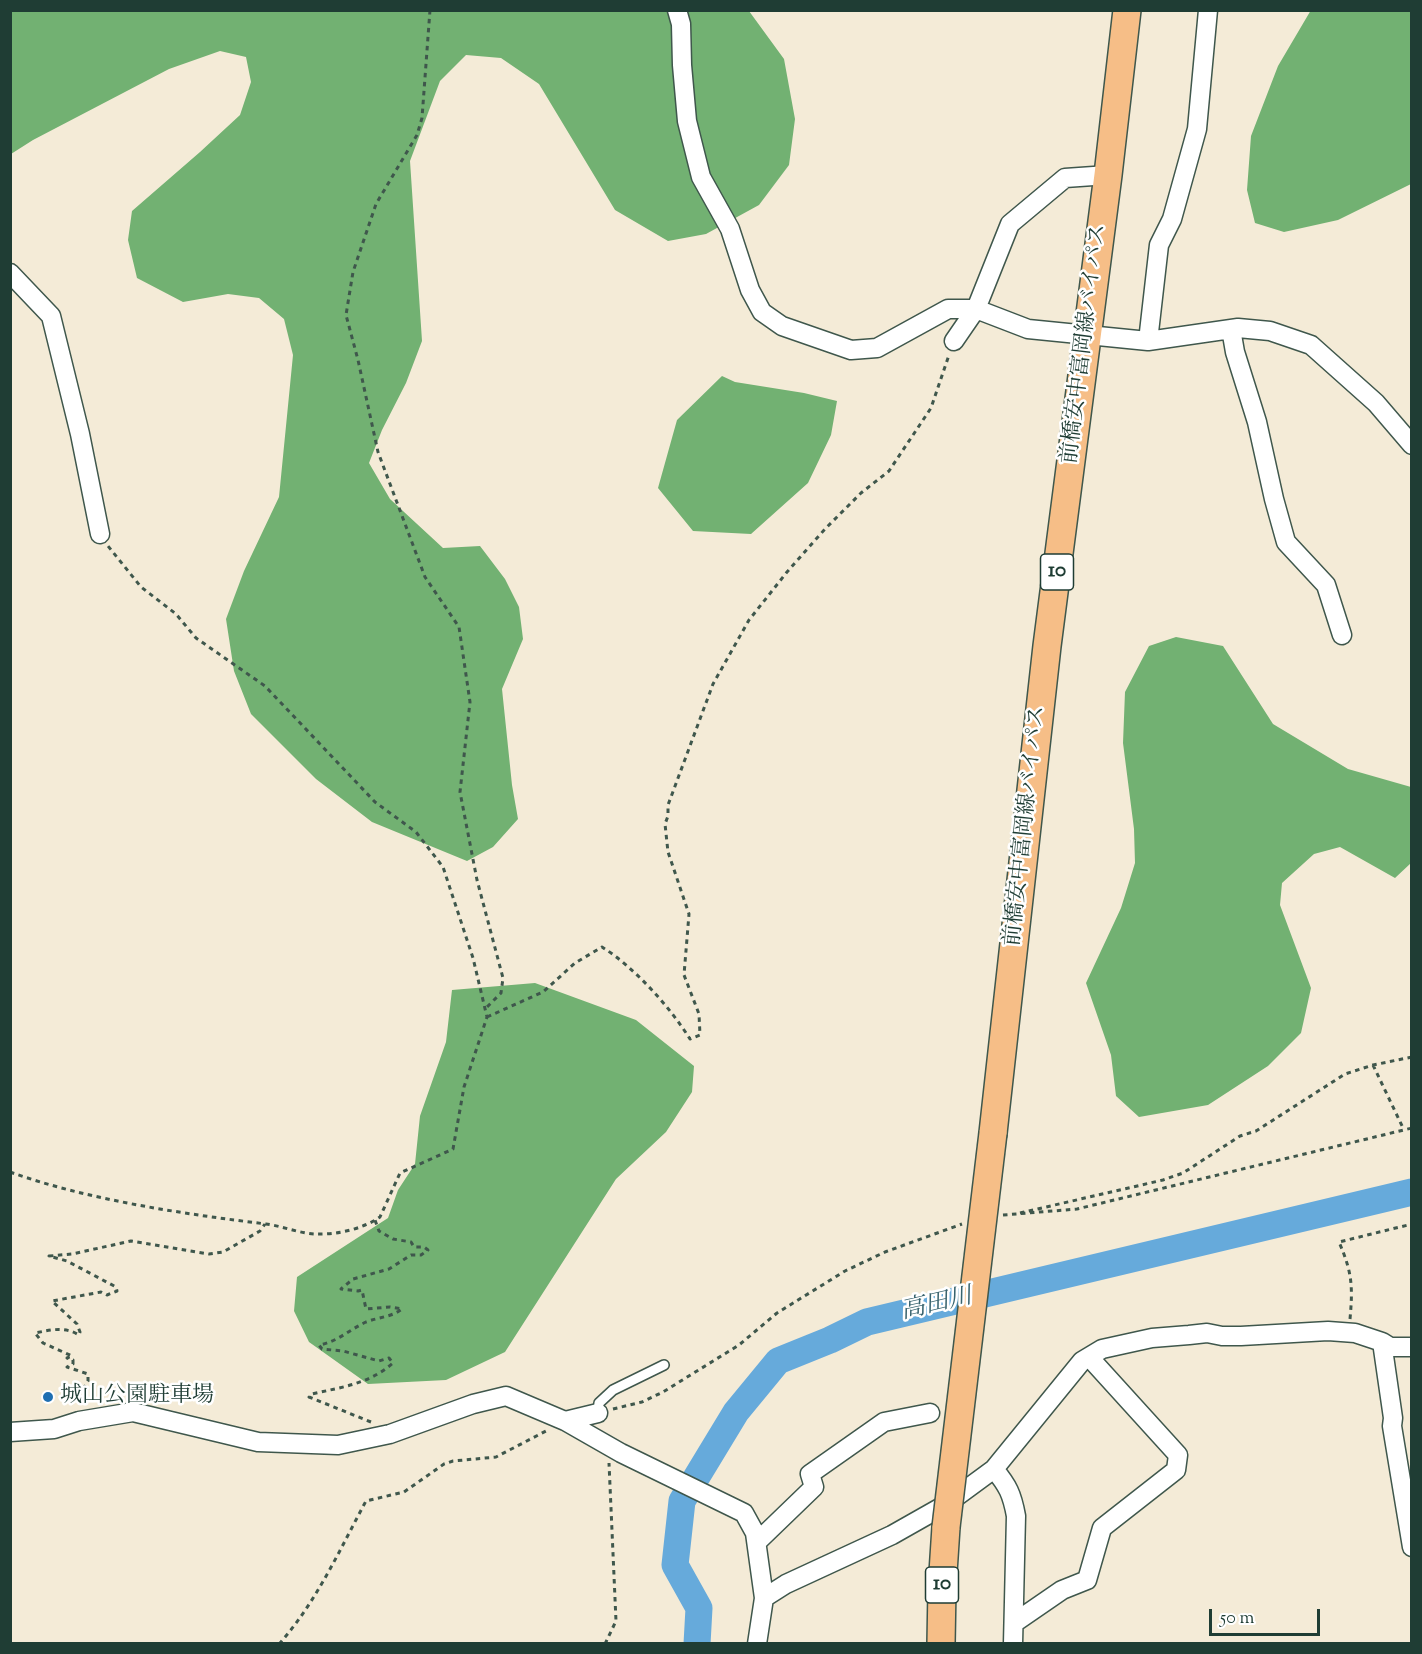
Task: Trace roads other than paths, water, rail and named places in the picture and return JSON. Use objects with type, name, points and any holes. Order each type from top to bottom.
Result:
[{"type":"main road","name":"前橋安中富岡線バイパス","points":[[941,1644],[946,1527],[993,1133],[1047,646],[1127,10]]},
{"type":"street","points":[[677,10],[681,24],[687,121],[701,177],[730,229],[750,290],[762,312],[782,326],[851,350],[877,348],[948,309],[976,309],[1028,328],[1148,341],[1231,329],[1270,331],[1311,345],[1376,403],[1412,445]]},
{"type":"street","points":[[1148,341],[1159,245],[1172,219],[1197,129],[1208,10]]},
{"type":"street","points":[[954,341],[976,309],[1010,224],[1065,178],[1108,175]]},
{"type":"street","points":[[10,273],[51,316],[80,434],[100,534]]},
{"type":"street","points":[[1231,329],[1235,352],[1257,422],[1286,542],[1326,585],[1342,635]]},
{"type":"street","points":[[764,1598],[786,1584],[922,1519],[994,1469],[1082,1361],[1102,1349],[1152,1338],[1207,1333],[1222,1336],[1307,1333],[1328,1330],[1349,1332],[1382,1342],[1390,1347],[1412,1347]]},
{"type":"street","points":[[1382,1342],[1408,1497],[1412,1547]]},
{"type":"street","points":[[1014,1623],[1062,1590],[1087,1580],[1102,1528],[1176,1470],[1178,1455],[1089,1357]]},
{"type":"street","points":[[10,1432],[54,1429],[79,1421],[133,1412],[258,1442],[338,1445],[390,1434],[474,1404],[506,1396],[566,1421],[614,1450],[744,1513],[755,1533],[764,1598],[757,1644]]},
{"type":"street","points":[[566,1421],[598,1413]]},
{"type":"street","points":[[756,1542],[814,1487],[810,1474],[884,1422],[930,1413]]},
{"type":"street","points":[[994,1469],[1008,1486],[1016,1516],[1013,1644]]},
{"type":"lane","points":[[598,1413],[599,1403],[613,1390],[664,1365]]},
{"type":"waterway","name":"高田川","points":[[697,1644],[699,1608],[675,1565],[682,1501],[736,1412],[778,1361],[867,1322],[1412,1192]]},
{"type":"place","name":"城山公園駐車場","points":[[48,1397]]}]
